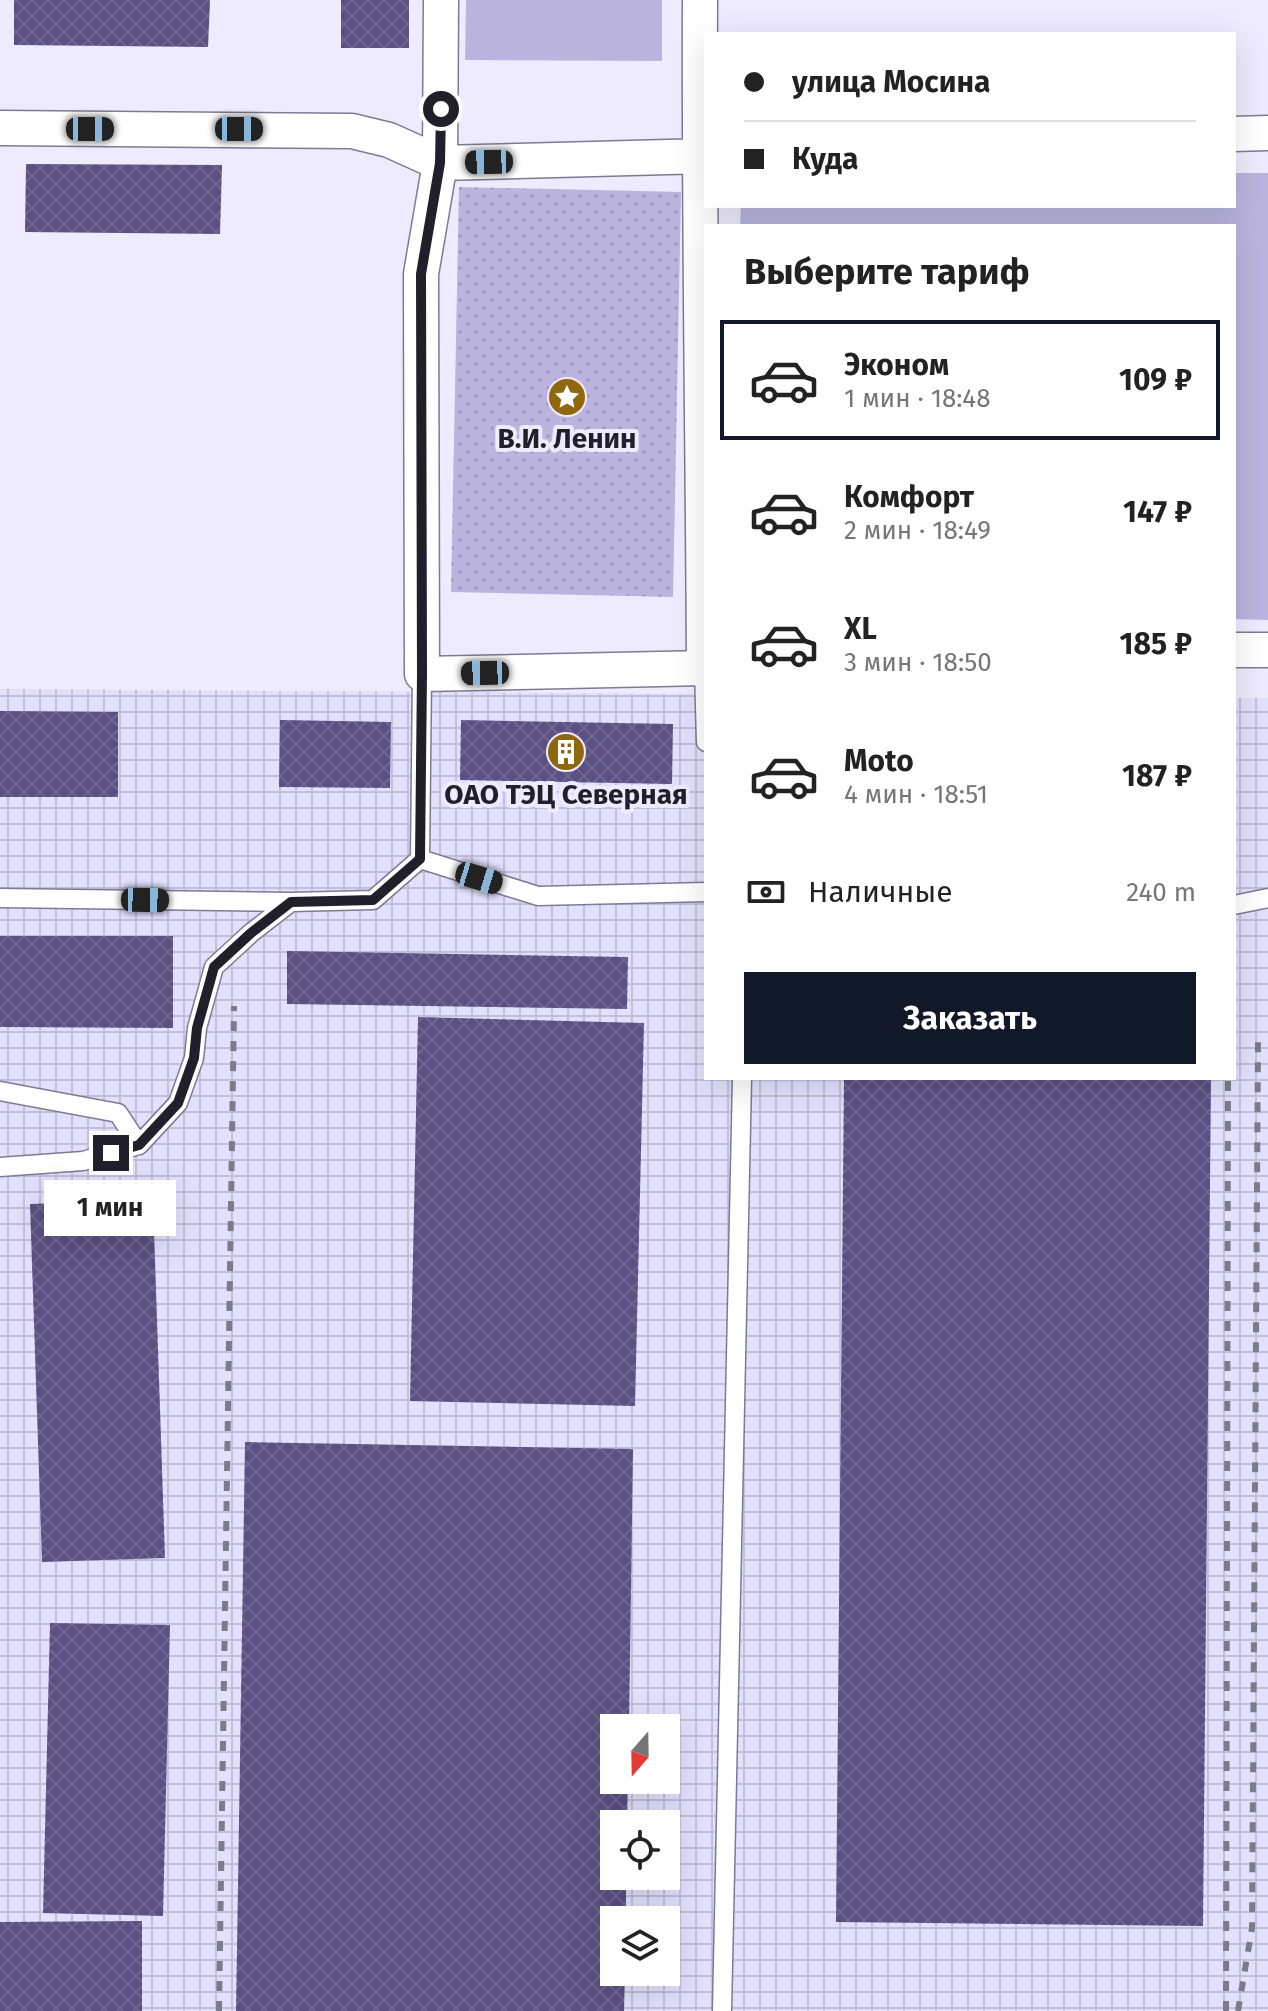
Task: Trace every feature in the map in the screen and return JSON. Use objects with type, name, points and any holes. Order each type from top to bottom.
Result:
[{"type":"street","points":[[441,0],[440,163],[421,274],[422,674],[704,668]]},
{"type":"street","points":[[700,0],[704,522]]},
{"type":"street","points":[[0,128],[352,131],[389,140],[440,163],[703,156]]},
{"type":"street","points":[[1236,134],[1268,133]]},
{"type":"street","points":[[1236,650],[1268,650]]},
{"type":"lane","points":[[0,898],[291,902],[373,900],[420,859],[422,674]]},
{"type":"lane","points":[[420,859],[538,896],[704,892]]},
{"type":"lane","points":[[1236,905],[1268,898]]},
{"type":"lane","points":[[0,1167],[83,1161],[139,1145],[178,1103],[194,1058],[197,1028],[214,967],[291,902]]},
{"type":"lane","points":[[722,2011],[742,1080]]},
{"type":"lane","points":[[0,1091],[118,1113],[139,1145]]},
{"type":"shaded area","points":[[466,0],[662,0],[662,61],[465,60]]},
{"type":"shaded area","points":[[1236,173],[1268,173],[1268,620],[1236,619],[1236,224],[740,224],[741,208],[1236,208]]},
{"type":"shaded area","points":[[459,187],[681,192],[673,597],[451,592]]},
{"type":"shaded area","points":[[0,689],[704,694],[704,1080],[1236,1080],[1236,698],[1268,698],[1268,2011],[0,2011]]},
{"type":"building","points":[[14,0],[210,0],[208,47],[14,45]]},
{"type":"building","points":[[341,0],[409,0],[409,48],[341,48]]},
{"type":"building","points":[[26,164],[222,165],[220,234],[25,232]]},
{"type":"building","points":[[0,711],[118,712],[118,797],[0,797]]},
{"type":"building","points":[[280,720],[391,722],[390,788],[279,787]]},
{"type":"building","name":"ОАО ТЭЦ Северная","points":[[461,720],[673,724],[672,784],[460,780]]},
{"type":"building","points":[[0,936],[173,936],[173,1028],[0,1027]]},
{"type":"building","points":[[287,951],[628,957],[627,1009],[287,1004]]},
{"type":"building","points":[[418,1017],[644,1023],[635,1406],[410,1401]]},
{"type":"building","points":[[844,1080],[1211,1080],[1203,1926],[836,1922]]},
{"type":"building","points":[[153,1200],[165,1558],[42,1562],[30,1204]]},
{"type":"building","points":[[245,1442],[633,1449],[629,1714],[600,1714],[600,1794],[628,1794],[627,1810],[600,1810],[600,1890],[626,1890],[626,1906],[600,1906],[600,1986],[625,1986],[624,2011],[236,2011]]},
{"type":"building","points":[[50,1623],[170,1625],[163,1916],[43,1913]]},
{"type":"building","points":[[142,1921],[142,2011],[0,2011],[0,1922]]},
{"type":"railway","points":[[219,2011],[234,1006]]},
{"type":"railway","points":[[1238,2011],[1252,1928],[1258,1042]]},
{"type":"railway","points":[[1226,2011],[1228,1080]]},
{"type":"place","name":"В.И. Ленин","points":[[567,397]]},
{"type":"place","name":"ОАО ТЭЦ Северная","points":[[566,752]]},
{"type":"route","points":[[111,1153],[139,1145],[178,1103],[194,1058],[197,1028],[214,967],[291,902],[373,900],[420,859],[421,274],[440,163],[441,109]]}]
